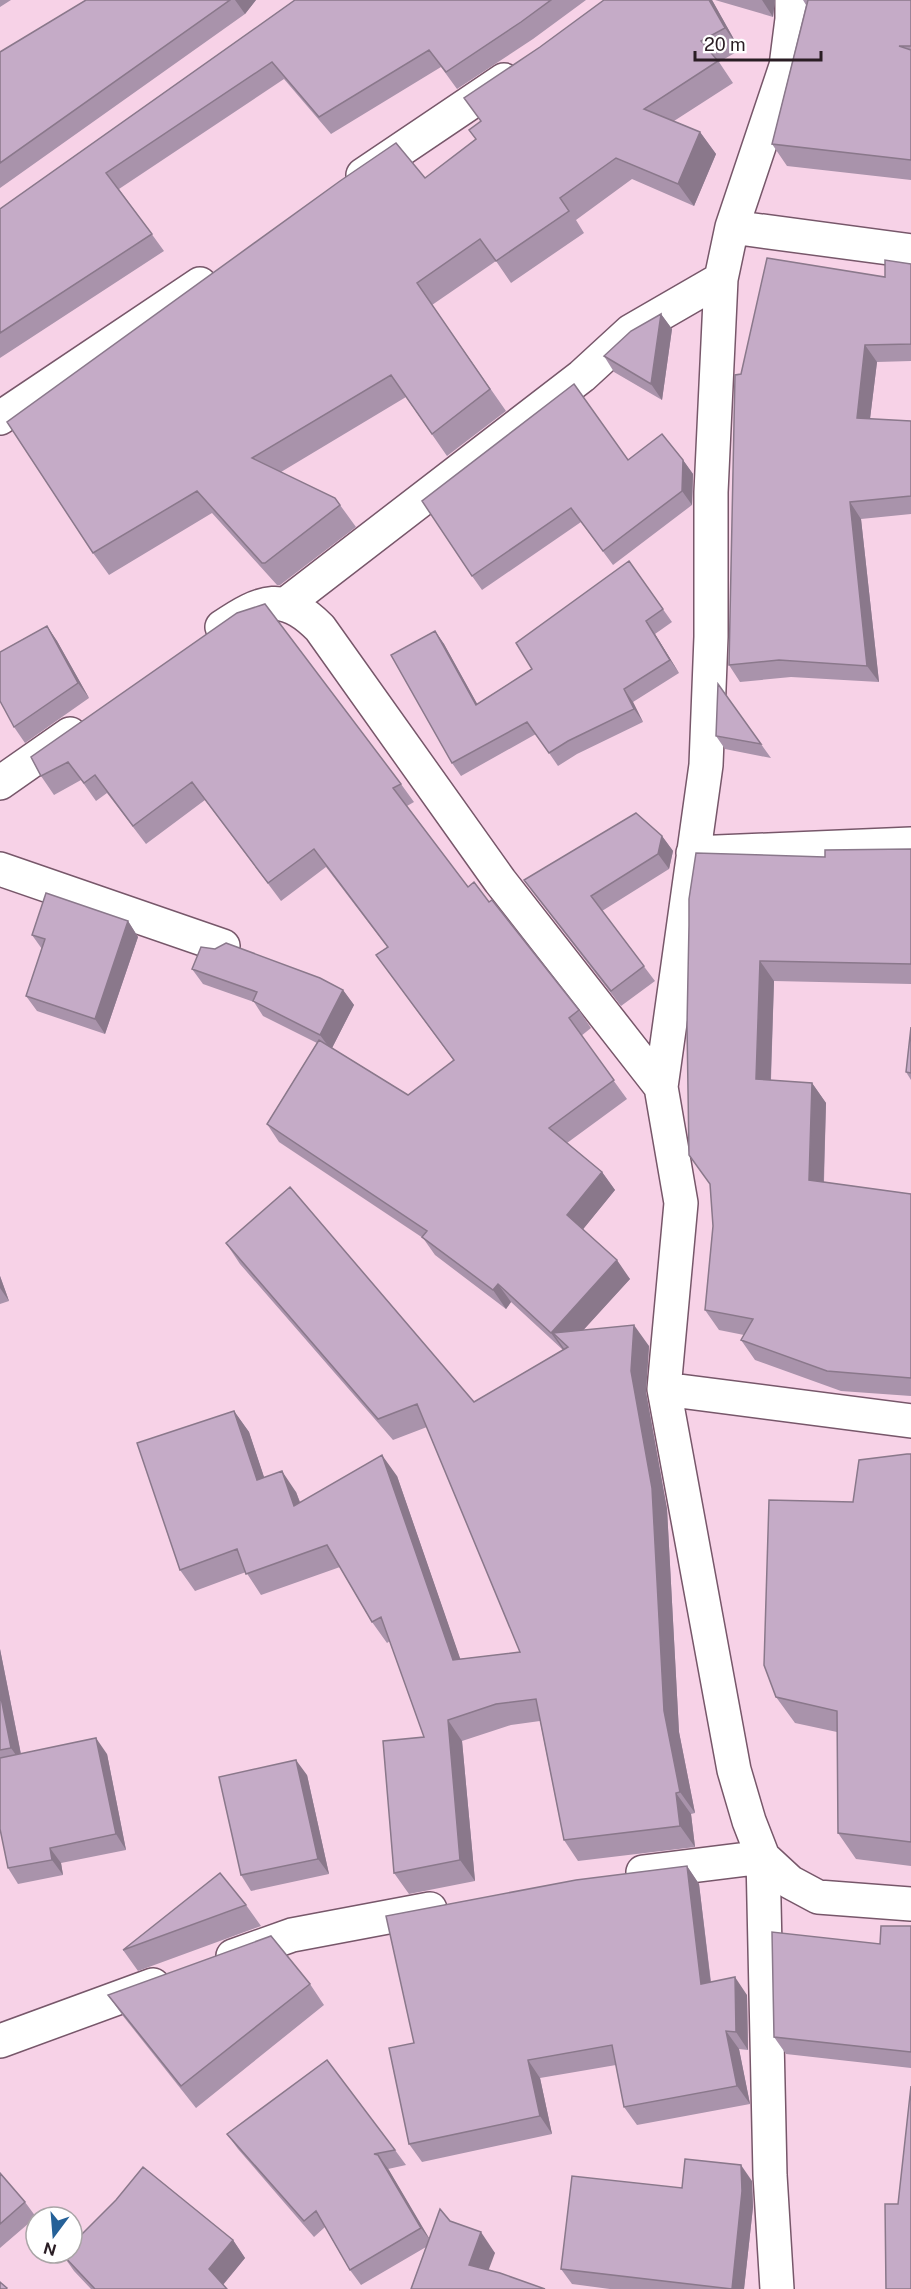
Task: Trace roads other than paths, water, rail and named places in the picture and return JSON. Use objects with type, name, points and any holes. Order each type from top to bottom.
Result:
[{"type":"street","points":[[777,2289],[770,2175],[763,1857],[749,1821],[734,1770],[664,1389],[681,1203],[661,1087],[706,753],[711,637],[711,492],[721,279],[732,226],[786,66],[792,0]]},
{"type":"street","points":[[336,193],[524,67]]},
{"type":"street","points":[[732,226],[911,251]]},
{"type":"street","points":[[0,418],[227,266]]},
{"type":"street","points":[[286,603],[582,376],[631,331],[721,279]]},
{"type":"street","points":[[201,642],[240,615],[268,603],[286,603],[304,612],[320,628],[500,881],[661,1087]]},
{"type":"street","points":[[0,783],[96,716]]},
{"type":"street","points":[[693,853],[911,844]]},
{"type":"street","points":[[0,869],[224,946]]},
{"type":"street","points":[[664,1389],[911,1421]]},
{"type":"street","points":[[610,1876],[763,1857],[790,1882],[818,1897],[911,1904]]},
{"type":"street","points":[[0,2041],[292,1935],[457,1904]]}]
